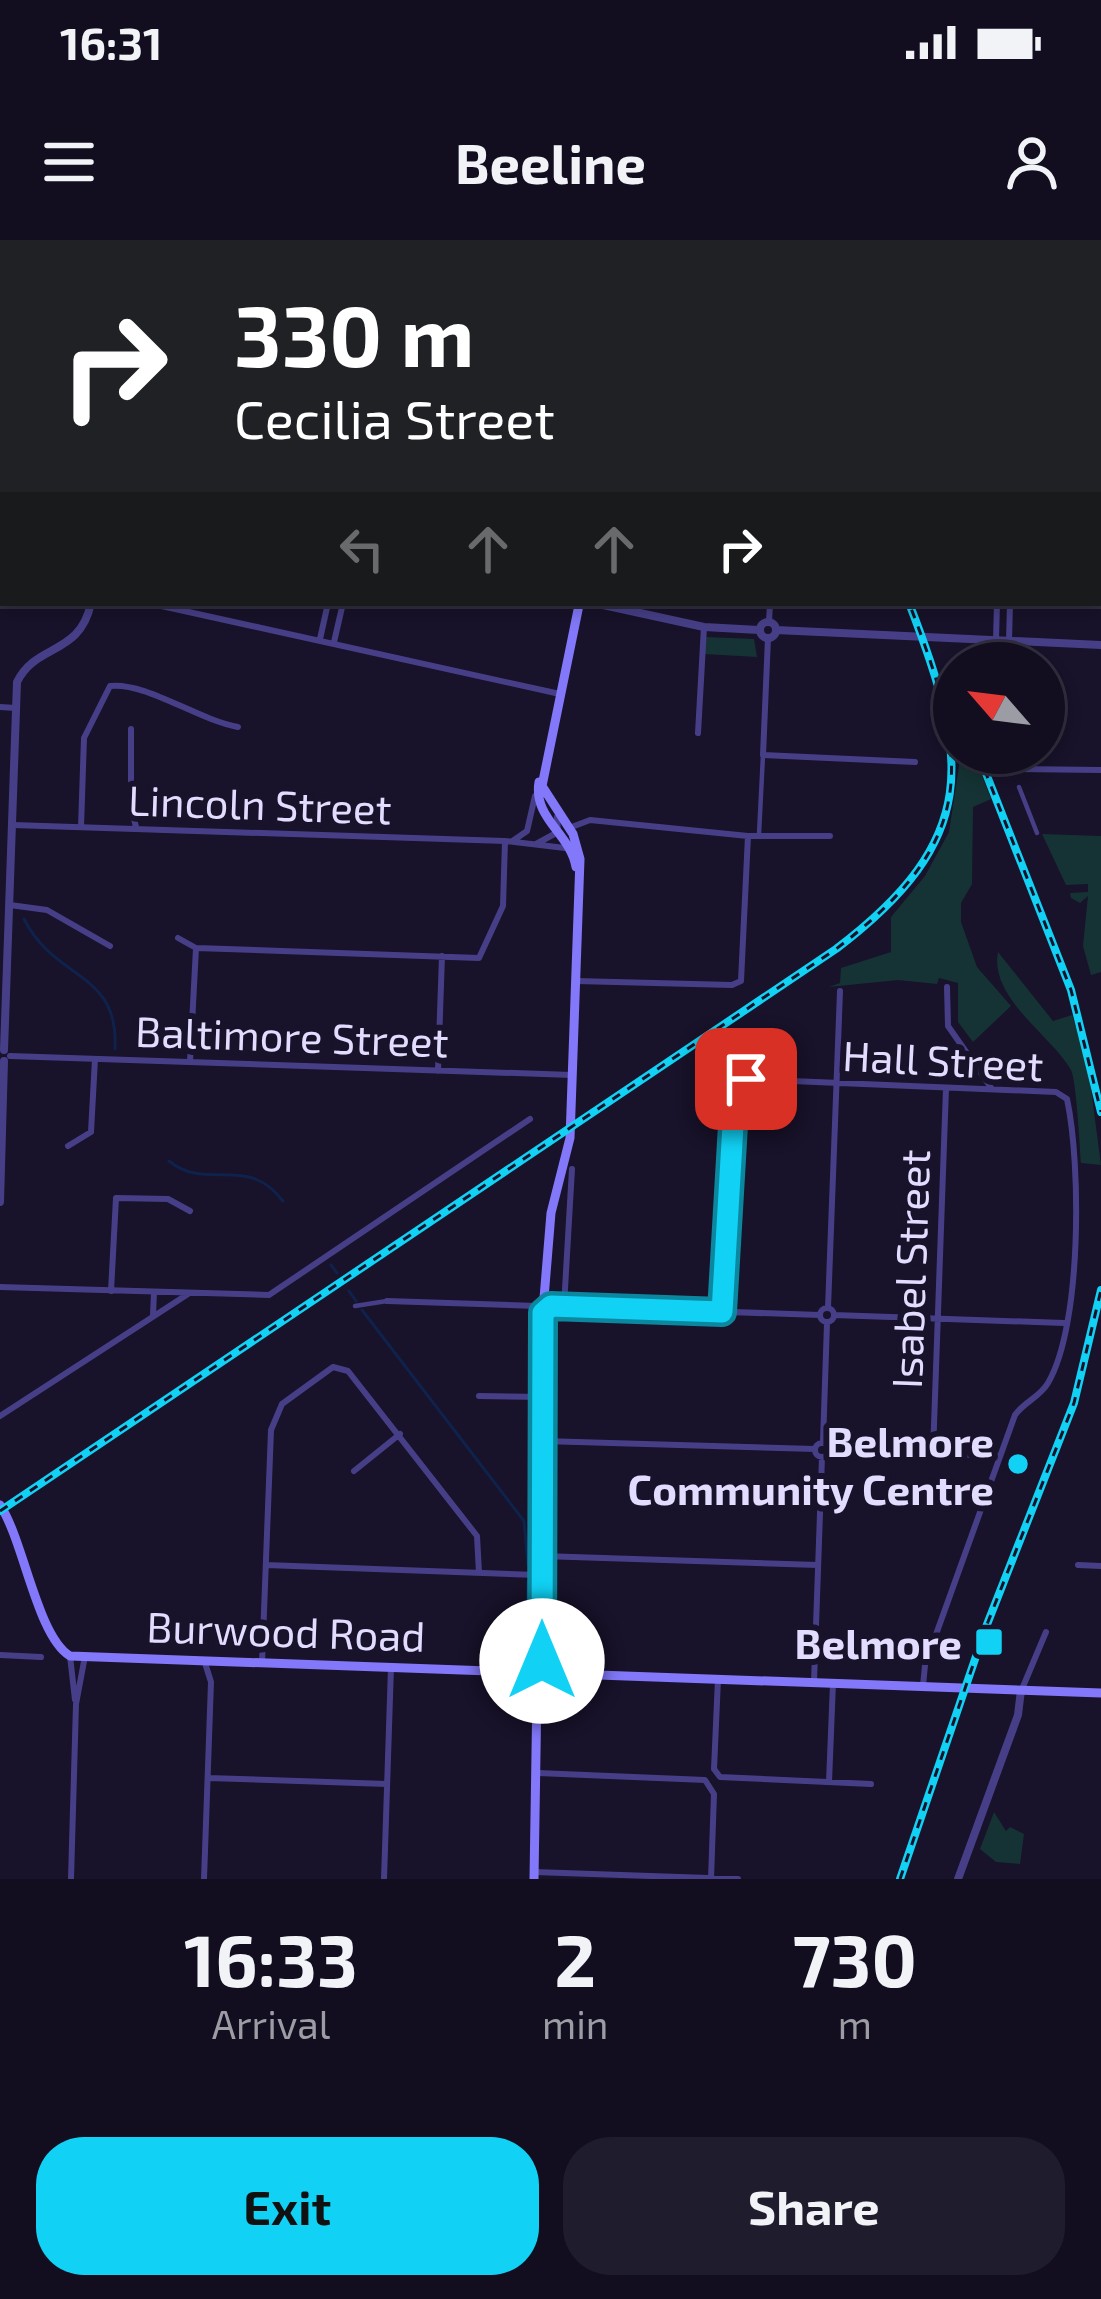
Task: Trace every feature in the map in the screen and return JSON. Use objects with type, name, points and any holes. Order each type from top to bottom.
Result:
[{"type":"main road","points":[[534,1876],[544,1306],[551,1213],[570,1138],[580,859],[569,828],[542,786],[583,606]]},
{"type":"main road","points":[[545,763],[537,787],[540,808],[575,860],[578,908]]},
{"type":"main road","points":[[0,1505],[10,1520],[52,1634],[70,1656]]},
{"type":"main road","name":"Burwood Road","points":[[70,1656],[1101,1693]]},
{"type":"street","points":[[0,1202],[10,905],[5,884],[13,824],[20,676],[80,634],[90,606]]},
{"type":"street","points":[[163,606],[560,694]]},
{"type":"street","points":[[320,638],[327,606]]},
{"type":"street","points":[[334,642],[342,606]]},
{"type":"street","points":[[594,606],[704,627],[759,630],[772,626],[1101,645]]},
{"type":"street","points":[[759,834],[770,606]]},
{"type":"street","points":[[996,640],[997,606]]},
{"type":"street","points":[[1009,641],[1010,606]]},
{"type":"street","points":[[698,733],[704,627]]},
{"type":"street","points":[[759,630],[768,638]]},
{"type":"street","points":[[81,826],[84,738],[110,686],[154,694],[194,716],[238,727]]},
{"type":"street","points":[[0,707],[16,708]]},
{"type":"street","points":[[130,729],[129,783],[136,828]]},
{"type":"street","points":[[763,755],[915,762]]},
{"type":"street","points":[[1065,770],[1101,770]]},
{"type":"street","points":[[178,938],[196,948],[479,958],[503,906],[505,841],[525,834],[537,787]]},
{"type":"street","points":[[1019,787],[1037,833]]},
{"type":"street","points":[[534,845],[557,832],[560,824],[550,803]]},
{"type":"street","points":[[569,828],[590,820],[748,836],[830,836]]},
{"type":"street","name":"Lincoln Street","points":[[13,824],[505,841],[564,848],[575,860]]},
{"type":"street","points":[[576,981],[732,986],[743,974],[748,836]]},
{"type":"street","points":[[10,905],[47,910],[110,946]]},
{"type":"street","points":[[190,1062],[196,948]]},
{"type":"street","points":[[438,1071],[442,956]]},
{"type":"street","points":[[947,987],[948,1026],[992,1089]]},
{"type":"street","points":[[830,1450],[823,1442],[840,991]]},
{"type":"street","name":"Baltimore Street","points":[[4,1056],[572,1075]]},
{"type":"street","points":[[68,1146],[91,1132],[95,1059]]},
{"type":"street","name":"Hall Street","points":[[722,1312],[735,1091],[746,1079],[1065,1095],[1073,1133],[1076,1210],[1064,1324]]},
{"type":"street","name":"Isabel Street","points":[[932,1453],[946,1088]]},
{"type":"street","points":[[0,1287],[268,1294],[530,1119]]},
{"type":"street","points":[[564,1306],[572,1169]]},
{"type":"street","points":[[111,1291],[116,1198],[168,1198],[190,1211]]},
{"type":"street","points":[[153,1315],[154,1292]]},
{"type":"street","points":[[0,1416],[189,1293]]},
{"type":"street","points":[[356,1306],[387,1300],[831,1312],[1064,1324],[1049,1382],[1019,1409],[1000,1456],[925,1665],[923,1686]]},
{"type":"street","points":[[820,1315],[827,1323]]},
{"type":"street","points":[[262,1663],[271,1430],[275,1414],[292,1394],[333,1367],[344,1368],[477,1536],[478,1573]]},
{"type":"street","points":[[479,1396],[543,1397]]},
{"type":"street","points":[[354,1471],[400,1434]]},
{"type":"street","points":[[543,1441],[815,1449],[823,1442]]},
{"type":"street","points":[[814,1682],[822,1457],[815,1449]]},
{"type":"street","points":[[822,1457],[830,1450],[1000,1456]]},
{"type":"street","points":[[542,1556],[818,1565]]},
{"type":"street","points":[[266,1565],[542,1575]]},
{"type":"street","points":[[1078,1565],[1101,1566]]},
{"type":"street","points":[[958,1879],[1018,1715],[1021,1690],[1046,1632]]},
{"type":"street","points":[[0,1655],[41,1657]]},
{"type":"street","points":[[70,1656],[76,1704]]},
{"type":"street","points":[[70,1879],[76,1704],[85,1656]]},
{"type":"street","points":[[204,1879],[211,1682],[205,1660]]},
{"type":"street","points":[[384,1879],[391,1667]]},
{"type":"street","points":[[718,1679],[718,1776],[871,1784]]},
{"type":"street","points":[[829,1782],[833,1683]]},
{"type":"street","points":[[538,1773],[697,1778],[710,1784],[711,1878]]},
{"type":"street","points":[[208,1778],[387,1784]]},
{"type":"street","points":[[534,1876],[738,1879]]},
{"type":"green space","points":[[705,637],[754,639],[757,657],[704,654]]},
{"type":"green space","points":[[958,774],[981,774],[991,799],[973,807],[972,884],[961,903],[961,922],[977,967],[1011,1006],[973,1042],[958,1022],[958,983],[939,978],[937,984],[898,980],[829,987],[840,983],[841,968],[891,952],[891,917],[925,876],[949,832]]},
{"type":"green space","points":[[1042,834],[1101,836],[1101,972],[1091,975],[1083,946],[1088,896],[1080,903],[1070,893],[1088,892],[1088,884],[1066,885]]},
{"type":"green space","points":[[998,952],[1053,1021],[1072,1015],[1088,1066],[1101,1165],[1081,1163],[1071,1070],[1012,1000],[998,969]]},
{"type":"green space","points":[[994,1812],[1006,1831],[1010,1827],[1024,1834],[1020,1864],[996,1862],[980,1849]]},
{"type":"waterway","points":[[24,919],[52,955],[107,1004],[115,1049]]},
{"type":"waterway","points":[[169,1161],[198,1174],[255,1179],[283,1201]]},
{"type":"waterway","points":[[331,1265],[337,1273]]},
{"type":"waterway","points":[[349,1291],[356,1301]]},
{"type":"waterway","points":[[362,1310],[524,1521],[528,1565]]},
{"type":"waterway","points":[[527,1612],[528,1582]]},
{"type":"railway","points":[[0,1511],[836,949],[883,909],[917,871],[939,833],[950,794],[951,752],[944,708],[910,606]]},
{"type":"railway","points":[[986,774],[1071,990],[1101,1112]]},
{"type":"railway","points":[[900,1879],[986,1627],[1074,1403],[1101,1290]]},
{"type":"place","name":"Belmore Community Centre","points":[[1018,1464]]},
{"type":"place","name":"Belmore","points":[[989,1642]]},
{"type":"route","points":[[542,1661],[543,1313],[551,1306],[722,1312],[735,1091],[746,1079]]}]
